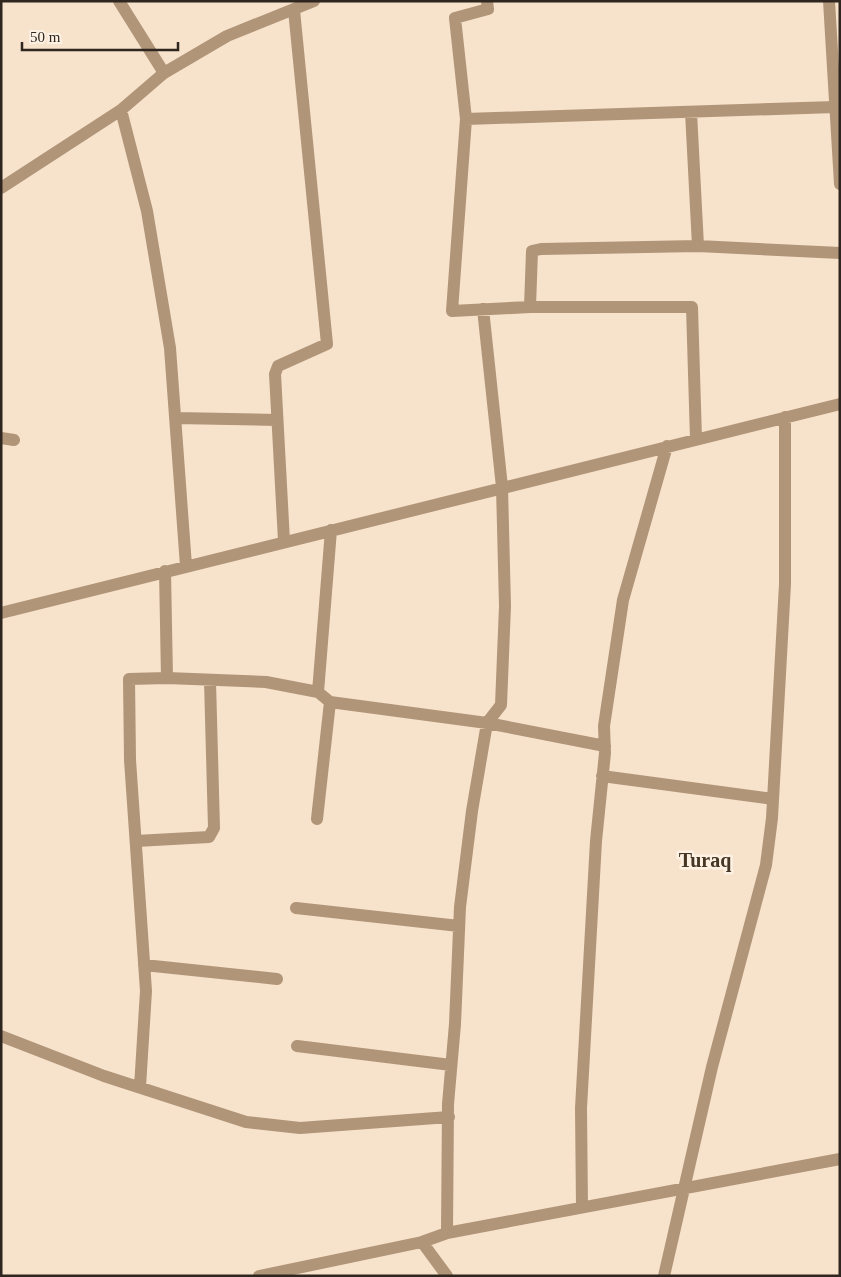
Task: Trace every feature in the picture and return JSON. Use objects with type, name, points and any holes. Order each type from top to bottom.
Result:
[{"type":"street","points":[[119,1],[164,73]]},
{"type":"street","points":[[1,188],[121,110],[164,73],[227,36],[314,1]]},
{"type":"street","points":[[486,1],[488,10],[455,18],[466,119],[452,311],[530,306],[692,307],[696,439]]},
{"type":"street","points":[[830,1],[840,184]]},
{"type":"street","points":[[284,541],[275,374],[278,366],[326,344],[294,10]]},
{"type":"street","points":[[466,119],[835,107]]},
{"type":"street","points":[[121,110],[147,211],[170,348],[186,566]]},
{"type":"street","points":[[691,112],[698,246]]},
{"type":"street","points":[[530,306],[532,252],[541,249],[698,246],[840,253]]},
{"type":"street","points":[[447,1233],[448,1104],[455,1024],[459,926],[472,812],[487,723],[501,705],[506,606],[502,487],[483,309]]},
{"type":"street","points":[[1,613],[840,404]]},
{"type":"street","points":[[664,1276],[712,1067],[766,865],[773,799],[785,584],[785,417]]},
{"type":"street","points":[[176,418],[278,420]]},
{"type":"street","points":[[582,1208],[581,1108],[596,841],[605,746],[604,726],[623,600],[667,446]]},
{"type":"street","points":[[318,692],[331,530]]},
{"type":"street","points":[[165,571],[168,678]]},
{"type":"street","points":[[140,1088],[146,991],[130,760],[129,679],[168,678],[266,682],[318,692],[330,702],[487,723],[605,746]]},
{"type":"street","points":[[136,841],[198,840],[209,837],[214,828],[210,681]]},
{"type":"street","points":[[317,819],[330,702]]},
{"type":"street","points":[[602,776],[773,799]]},
{"type":"street","points":[[296,908],[459,926]]},
{"type":"street","points":[[144,966],[276,979]]},
{"type":"street","points":[[1,1036],[140,1088],[246,1122],[300,1128],[449,1117]]},
{"type":"street","points":[[297,1046],[451,1065]]},
{"type":"street","points":[[259,1276],[314,1270],[422,1242],[447,1233],[840,1159]]},
{"type":"street","points":[[422,1242],[447,1276]]},
{"type":"district","name":"Turaq","points":[[705,860]]}]
